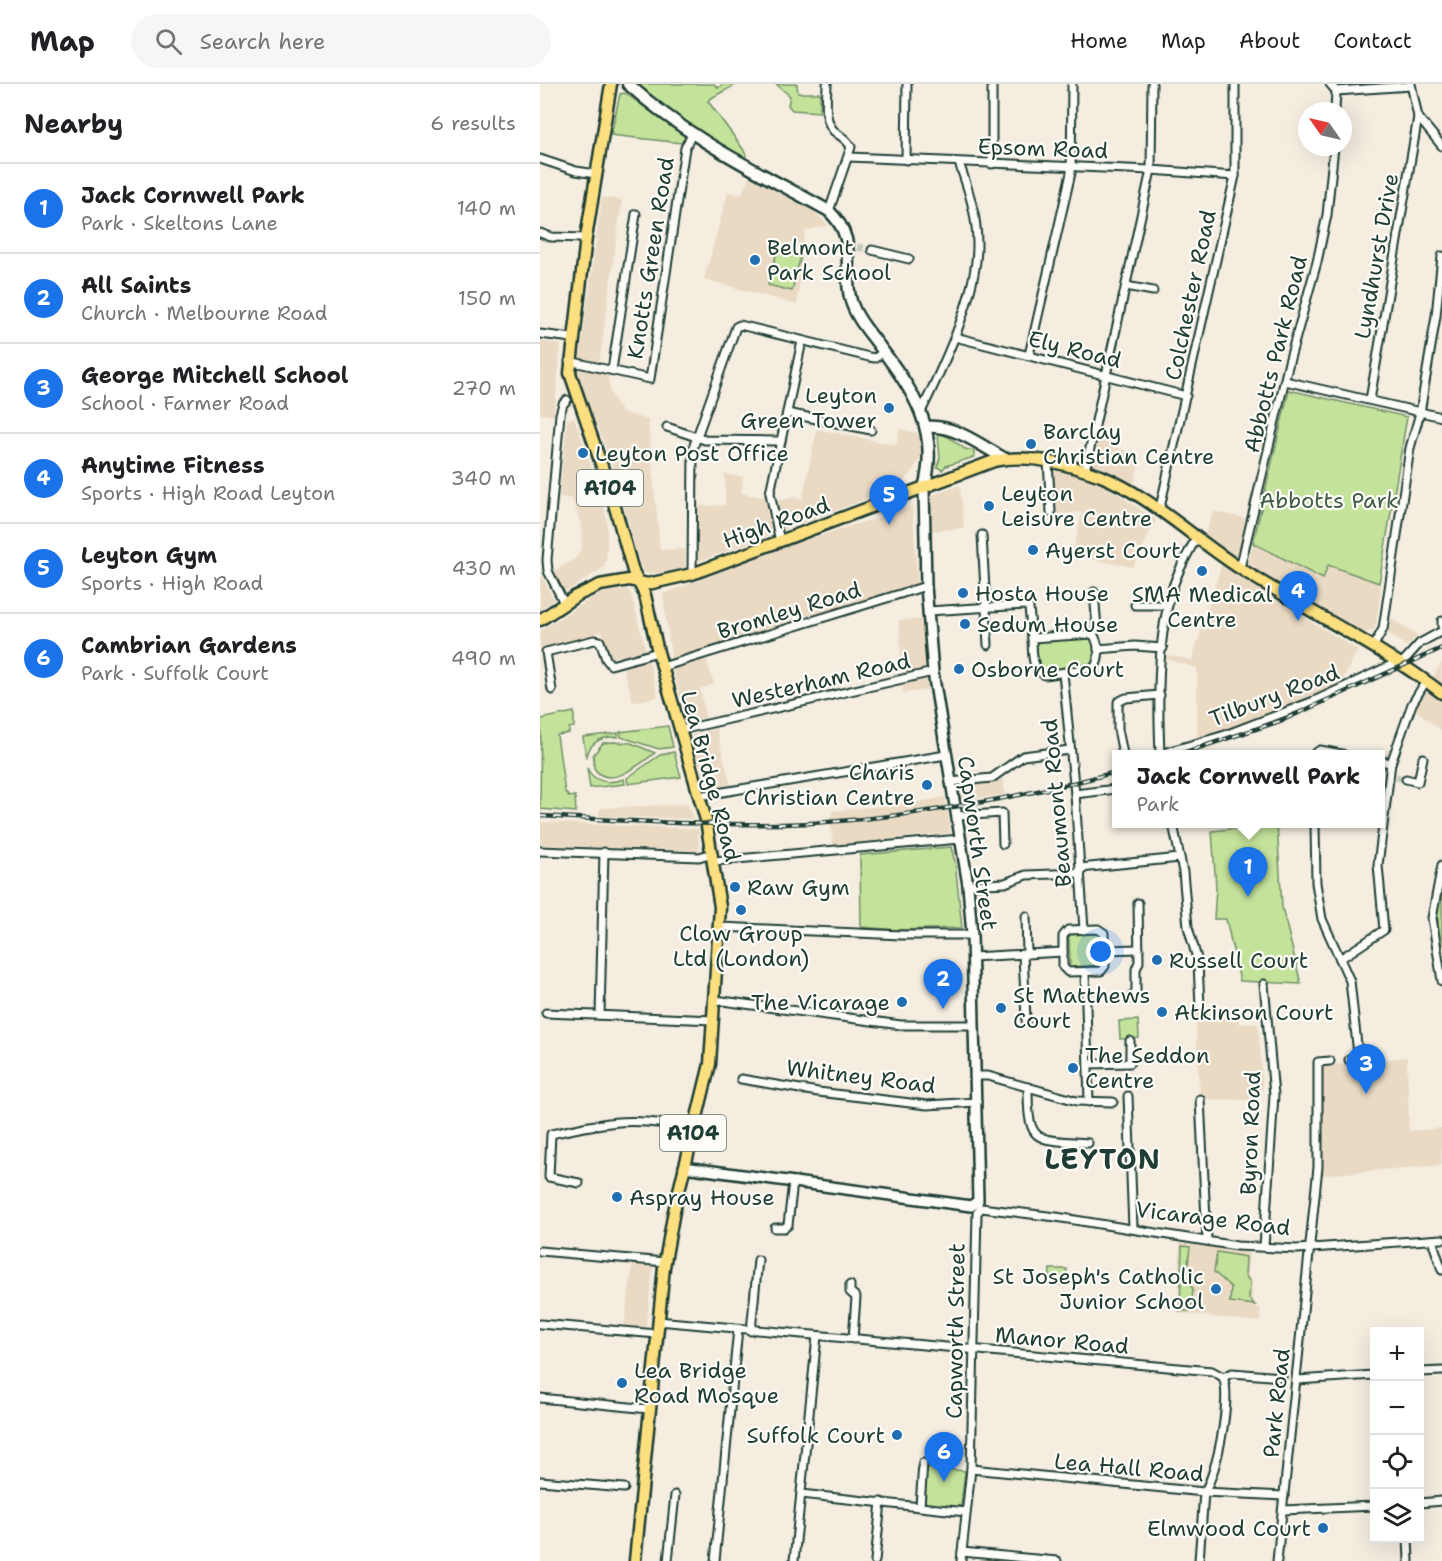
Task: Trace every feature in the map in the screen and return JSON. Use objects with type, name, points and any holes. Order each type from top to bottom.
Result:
[{"type":"main road","name":"Lea Bridge Road","points":[[611,84],[572,338],[569,361],[571,379],[611,494],[633,572],[645,595],[662,668],[699,796],[713,857],[720,927],[709,1071],[684,1167],[665,1262],[635,1561]]},
{"type":"main road","points":[[628,84],[655,109],[692,134],[743,166],[829,211],[841,226],[853,249],[851,300],[857,315],[884,352],[921,412],[927,427],[931,453],[924,488]]},
{"type":"main road","points":[[927,427],[938,426],[953,430],[1005,459]]},
{"type":"main road","points":[[982,447],[984,465]]},
{"type":"main road","name":"High Road","points":[[540,620],[564,603],[600,585],[629,580],[657,582],[692,574],[984,465],[1005,459],[1048,461],[1085,471],[1120,486],[1240,568],[1399,663],[1442,693]]},
{"type":"street","points":[[827,84],[827,117],[834,130],[848,141],[851,147],[829,211]]},
{"type":"street","points":[[906,160],[907,84]]},
{"type":"street","points":[[992,84],[992,164]]},
{"type":"street","points":[[1029,355],[1071,166],[1072,84]]},
{"type":"street","points":[[1085,471],[1151,170],[1152,84]]},
{"type":"street","name":"Colchester Road","points":[[1159,512],[1235,176],[1235,84]]},
{"type":"street","points":[[1330,84],[1336,92],[1335,102]]},
{"type":"street","points":[[1336,92],[1411,85],[1418,117],[1442,146]]},
{"type":"street","name":"Lyndhurst Drive","points":[[1370,400],[1418,117]]},
{"type":"street","name":"Knotts Green Road","points":[[569,361],[650,379],[686,148],[692,134]]},
{"type":"street","name":"Abbotts Park Road","points":[[1240,568],[1285,381],[1317,262],[1327,215],[1333,156]]},
{"type":"street","name":"Epsom Road","points":[[849,157],[1071,166],[1235,176]]},
{"type":"street","points":[[540,159],[576,171],[596,174]]},
{"type":"street","points":[[921,412],[955,337],[974,269],[977,244],[976,222],[959,163]]},
{"type":"street","points":[[612,370],[636,214]]},
{"type":"street","points":[[540,232],[551,237],[586,238]]},
{"type":"street","points":[[873,250],[909,259]]},
{"type":"street","points":[[1373,647],[1383,629],[1410,448],[1420,413],[1442,256]]},
{"type":"street","points":[[1126,286],[1153,291]]},
{"type":"street","points":[[692,574],[693,448],[736,327],[740,325],[869,357],[875,358],[884,352]]},
{"type":"street","points":[[540,334],[572,338]]},
{"type":"street","name":"Ely Road","points":[[955,337],[1186,396]]},
{"type":"street","points":[[780,542],[770,501],[802,341]]},
{"type":"street","points":[[1285,381],[1442,417]]},
{"type":"street","points":[[564,603],[548,571],[547,560],[560,414],[562,404],[567,400]]},
{"type":"street","points":[[787,412],[871,430]]},
{"type":"street","points":[[667,427],[705,440],[781,441]]},
{"type":"street","points":[[1048,461],[1051,512]]},
{"type":"street","name":"Capworth Street","points":[[924,488],[926,586],[933,672],[968,885],[972,935],[978,1199],[976,1351],[971,1469],[961,1561]]},
{"type":"street","points":[[982,535],[988,645]]},
{"type":"street","points":[[1160,750],[1160,695],[1168,605],[1184,560],[1196,538]]},
{"type":"street","name":"Bromley Road","points":[[662,668],[926,586]]},
{"type":"street","points":[[1032,638],[1093,633],[1097,628],[1094,592]]},
{"type":"street","points":[[928,611],[1026,605],[1029,608],[1034,664],[1044,675],[1094,668],[1098,663],[1098,649],[1093,633]]},
{"type":"street","points":[[1135,605],[1168,605]]},
{"type":"street","points":[[1442,621],[1442,626]]},
{"type":"street","points":[[1399,663],[1420,644],[1442,631]]},
{"type":"street","points":[[552,690],[546,652],[594,640],[600,641],[610,665],[658,652]]},
{"type":"street","points":[[1098,649],[1135,646],[1163,648]]},
{"type":"street","name":"Tilbury Road","points":[[1174,750],[1225,735],[1314,701],[1399,663]]},
{"type":"street","name":"Westerham Road","points":[[681,730],[933,672]]},
{"type":"street","name":"Beaumont Road","points":[[1064,673],[1084,930]]},
{"type":"street","points":[[1385,821],[1392,777],[1391,763],[1412,704],[1426,681]]},
{"type":"street","points":[[1122,750],[1118,729],[1118,702],[1126,698],[1160,695]]},
{"type":"street","points":[[950,782],[992,778],[1023,756],[1070,750]]},
{"type":"street","points":[[699,796],[946,756]]},
{"type":"street","points":[[1406,780],[1419,782],[1423,758]]},
{"type":"street","points":[[1385,762],[1391,763]]},
{"type":"street","points":[[1075,794],[1112,789]]},
{"type":"street","points":[[957,816],[1002,813],[1003,844]]},
{"type":"street","points":[[1174,828],[1180,858],[1188,927],[1198,962],[1200,1006]]},
{"type":"street","points":[[1315,828],[1316,883],[1322,919],[1350,981],[1358,1054],[1355,1059],[1348,1060]]},
{"type":"street","points":[[1340,959],[1380,935],[1385,926],[1378,865],[1384,828]]},
{"type":"street","points":[[540,851],[713,857],[960,838]]},
{"type":"street","points":[[600,1015],[604,852]]},
{"type":"street","points":[[968,885],[1005,883],[1026,875],[1080,871],[1180,858]]},
{"type":"street","points":[[1442,865],[1432,918],[1442,981]]},
{"type":"street","points":[[1131,998],[1136,991],[1139,949],[1138,903]]},
{"type":"street","points":[[1026,916],[1026,1020]]},
{"type":"street","points":[[720,927],[902,935],[972,935]]},
{"type":"street","points":[[1098,929],[1104,933],[1105,966],[1101,971],[1068,972],[1063,967],[1063,936],[1068,930],[1084,930],[1098,929]]},
{"type":"street","points":[[1105,950],[1139,949]]},
{"type":"street","points":[[972,957],[1063,952]]},
{"type":"street","points":[[1085,973],[1089,1102]]},
{"type":"street","name":"Byron Road","points":[[1264,984],[1274,1095],[1264,1247]]},
{"type":"street","points":[[715,1000],[901,1025],[974,1025]]},
{"type":"street","points":[[546,1013],[714,1020]]},
{"type":"street","points":[[1088,1064],[1130,1063],[1130,1041]]},
{"type":"street","name":"Park Road","points":[[1277,1561],[1318,1167],[1318,1062],[1330,1061]]},
{"type":"street","points":[[976,1076],[1089,1102],[1116,1102],[1128,1099],[1133,1228]]},
{"type":"street","name":"Whitney Road","points":[[741,1079],[818,1092],[927,1105],[977,1102]]},
{"type":"street","points":[[1028,1087],[1028,1119],[1033,1132],[1046,1140],[1088,1143]]},
{"type":"street","points":[[1200,1099],[1207,1240]]},
{"type":"street","points":[[579,1183],[549,1178],[551,1134],[624,1119],[661,1122],[694,1129]]},
{"type":"street","name":"Vicarage Road","points":[[684,1167],[1264,1247],[1309,1248],[1442,1239]]},
{"type":"street","points":[[775,1228],[784,1228],[788,1225],[794,1182]]},
{"type":"street","points":[[1432,1240],[1442,1270]]},
{"type":"street","points":[[540,1251],[665,1262]]},
{"type":"street","points":[[751,1331],[758,1260]]},
{"type":"street","points":[[850,1285],[850,1292],[856,1297],[853,1339]]},
{"type":"street","name":"Manor Road","points":[[658,1321],[1212,1371],[1223,1377],[1232,1373],[1282,1377]]},
{"type":"street","points":[[540,1324],[657,1334]]},
{"type":"street","points":[[715,1561],[738,1329]]},
{"type":"street","points":[[794,1561],[817,1336]]},
{"type":"street","points":[[1424,1372],[1442,1371]]},
{"type":"street","points":[[1297,1380],[1370,1375]]},
{"type":"street","points":[[1199,1561],[1204,1492],[1213,1476],[1222,1431],[1226,1388],[1223,1377]]},
{"type":"street","points":[[540,1398],[649,1409]]},
{"type":"street","points":[[920,1506],[923,1463]]},
{"type":"street","name":"Lea Hall Road","points":[[971,1469],[1204,1492],[1284,1496]]},
{"type":"street","points":[[540,1481],[624,1488]]},
{"type":"street","points":[[801,1494],[966,1512]]},
{"type":"street","points":[[668,1561],[675,1495]]},
{"type":"street","points":[[1424,1503],[1442,1501]]},
{"type":"street","points":[[875,1561],[881,1502]]},
{"type":"street","points":[[1283,1510],[1370,1506]]},
{"type":"street","points":[[1408,1543],[1409,1561]]},
{"type":"street","points":[[962,1552],[1057,1561]]},
{"type":"shaded area","name":"Belmont Park School","points":[[749,177],[812,210],[829,225],[805,231],[797,305],[704,279],[728,192],[741,195]]},
{"type":"shaded area","points":[[602,197],[622,200],[598,372],[608,374],[610,392],[621,412],[648,420],[660,550],[685,549],[685,567],[670,572],[647,574],[642,571],[608,452],[582,391],[578,372]]},
{"type":"shaded area","points":[[540,341],[561,345],[554,416],[540,414]]},
{"type":"shaded area","points":[[574,417],[601,494],[607,521],[607,550],[605,567],[564,593],[553,572],[575,559],[582,547],[581,524],[572,499],[559,497],[567,420]]},
{"type":"shaded area","points":[[817,429],[896,445],[900,429],[923,434],[921,456],[912,473],[896,488],[700,561],[696,558],[696,506],[725,505],[725,474],[743,477],[741,493],[761,497],[772,494],[774,502],[794,497],[802,500]]},
{"type":"shaded area","points":[[1097,438],[1141,458],[1133,486],[1091,465]]},
{"type":"shaded area","points":[[1047,468],[1076,474],[1109,488],[1156,520],[1133,567],[1072,556],[1082,512],[1051,515]]},
{"type":"shaded area","points":[[960,485],[964,528],[931,531],[930,496]]},
{"type":"shaded area","points":[[912,507],[918,586],[703,649],[714,684],[700,689],[706,719],[688,724],[673,672],[663,594],[793,544]]},
{"type":"shaded area","points":[[1213,511],[1248,519],[1239,560],[1204,537]]},
{"type":"shaded area","points":[[1253,543],[1323,579],[1327,565],[1379,583],[1381,590],[1375,629],[1365,633],[1248,567]]},
{"type":"shaded area","points":[[1222,563],[1267,595],[1358,650],[1337,690],[1197,742],[1197,668],[1162,658],[1163,654],[1192,660]]},
{"type":"shaded area","points":[[543,577],[554,600],[540,610],[540,579]]},
{"type":"shaded area","points":[[627,590],[631,594],[658,697],[633,702],[620,656],[610,658],[602,632],[540,652],[540,631],[598,594]]},
{"type":"shaded area","points":[[1390,618],[1418,636],[1406,646],[1388,633]]},
{"type":"shaded area","points":[[930,619],[928,690],[903,693],[899,620]]},
{"type":"shaded area","points":[[1442,663],[1442,731],[1412,707]]},
{"type":"shaded area","points":[[716,728],[731,785],[704,788],[691,736]]},
{"type":"shaded area","points":[[1003,779],[1005,795],[959,800],[957,785]]},
{"type":"shaded area","points":[[945,797],[951,833],[833,845],[830,819],[832,811],[912,803]]},
{"type":"shaded area","points":[[688,804],[693,819],[598,816],[601,808]]},
{"type":"shaded area","points":[[540,822],[698,829],[699,851],[540,845]]},
{"type":"shaded area","points":[[1239,1011],[1239,1024],[1258,1024],[1263,1089],[1253,1089],[1254,1100],[1200,1099],[1195,1014]]},
{"type":"shaded area","points":[[1407,1057],[1409,1131],[1442,1128],[1442,1165],[1323,1175],[1323,1066]]},
{"type":"shaded area","name":"St Joseph's Catholic Junior School","points":[[1180,1243],[1249,1253],[1247,1274],[1252,1280],[1252,1298],[1257,1308],[1261,1308],[1260,1322],[1178,1313]]},
{"type":"shaded area","points":[[633,1264],[653,1267],[646,1327],[643,1330],[624,1327]]},
{"type":"green space","points":[[638,84],[714,84],[718,88],[723,84],[736,84],[708,101],[743,149],[746,155],[744,159],[688,125]]},
{"type":"green space","points":[[776,84],[797,84],[798,93],[820,93],[820,112],[792,110],[788,105],[790,96]]},
{"type":"green space","points":[[625,93],[686,137],[681,143],[611,135],[620,94]]},
{"type":"green space","points":[[778,248],[801,255],[792,291],[768,285]]},
{"type":"green space","name":"Abbotts Park","points":[[1289,390],[1407,417],[1379,583],[1328,565],[1323,579],[1253,543]]},
{"type":"green space","points":[[943,433],[965,449],[974,451],[974,457],[946,466],[942,470],[937,467],[940,458],[938,435]]},
{"type":"green space","points":[[1093,634],[1096,639],[1094,668],[1064,673],[1038,671],[1032,638]]},
{"type":"green space","points":[[574,712],[574,727],[569,728],[569,733],[557,735],[565,792],[569,797],[575,796],[576,812],[540,809],[541,719]]},
{"type":"green space","points":[[668,726],[673,747],[659,749],[621,737],[620,732]]},
{"type":"green space","points":[[618,733],[618,737],[607,737],[590,747],[586,758],[583,737]]},
{"type":"green space","points":[[603,743],[631,743],[655,753],[624,773],[608,777],[600,774],[594,768],[593,755]]},
{"type":"green space","points":[[674,752],[681,777],[628,784],[627,778],[660,755]]},
{"type":"green space","points":[[587,768],[598,780],[613,782],[624,779],[625,784],[590,788]]},
{"type":"green space","points":[[1277,828],[1282,907],[1301,984],[1240,981],[1226,919],[1214,919],[1216,887],[1212,831]]},
{"type":"green space","points":[[951,847],[955,862],[962,928],[898,930],[861,927],[860,855]]},
{"type":"green space","points":[[1442,877],[1442,956],[1438,916]]},
{"type":"green space","points":[[1097,932],[1101,935],[1099,937],[1100,959],[1103,960],[1103,965],[1100,968],[1098,965],[1072,967],[1072,970],[1067,967],[1070,964],[1069,939],[1066,938],[1068,934],[1097,934]]},
{"type":"green space","points":[[1138,1020],[1139,1038],[1120,1039],[1119,1021]]},
{"type":"green space","points":[[1182,1246],[1190,1247],[1186,1282],[1191,1283],[1193,1288],[1191,1311],[1180,1311]]},
{"type":"green space","points":[[1217,1252],[1246,1257],[1245,1275],[1250,1282],[1249,1299],[1255,1305],[1230,1302],[1231,1287],[1214,1272]]},
{"type":"green space","points":[[1050,1269],[1067,1269],[1066,1285],[1049,1284]]},
{"type":"green space","points":[[925,1467],[965,1471],[961,1505],[955,1507],[922,1503]]},
{"type":"tunnel","points":[[857,247],[872,250]]},
{"type":"tunnel","points":[[1396,777],[1406,779]]},
{"type":"railway","points":[[1192,750],[1283,720],[1442,648]]},
{"type":"railway","points":[[540,816],[710,824],[812,823],[888,816],[965,805],[1112,773]]},
{"type":"place","name":"Belmont Park School","points":[[755,260]]},
{"type":"place","name":"Leyton Green Tower","points":[[889,408]]},
{"type":"place","name":"Barclay Christian Centre","points":[[1031,444]]},
{"type":"place","name":"Leyton Post Office","points":[[583,453]]},
{"type":"place","name":"Leyton Leisure Centre","points":[[989,506]]},
{"type":"place","name":"Leyton Gym","points":[[889,525]]},
{"type":"place","name":"Ayerst Court","points":[[1033,550]]},
{"type":"place","name":"SMA Medical Centre","points":[[1202,571]]},
{"type":"place","name":"Hosta House","points":[[963,593]]},
{"type":"place","name":"Anytime Fitness","points":[[1298,621]]},
{"type":"place","name":"Sedum House","points":[[965,624]]},
{"type":"place","name":"Osborne Court","points":[[959,669]]},
{"type":"place","name":"Charis Christian Centre","points":[[927,785]]},
{"type":"place","name":"Raw Gym","points":[[735,887]]},
{"type":"place","name":"Jack Cornwell Park","points":[[1248,897]]},
{"type":"place","name":"Clow Group Ltd (London)","points":[[741,910]]},
{"type":"place","name":"Russell Court","points":[[1157,960]]},
{"type":"place","name":"The Vicarage","points":[[902,1002]]},
{"type":"place","name":"St Matthews Court","points":[[1001,1008]]},
{"type":"place","name":"All Saints","points":[[943,1009]]},
{"type":"place","name":"Atkinson Court","points":[[1162,1012]]},
{"type":"place","name":"The Seddon Centre","points":[[1073,1068]]},
{"type":"place","name":"George Mitchell School","points":[[1366,1094]]},
{"type":"place","name":"Aspray House","points":[[617,1197]]},
{"type":"place","name":"St Joseph's Catholic Junior School","points":[[1216,1289]]},
{"type":"place","name":"Lea Bridge Road Mosque","points":[[622,1383]]},
{"type":"place","name":"Suffolk Court","points":[[897,1435]]},
{"type":"place","name":"Cambrian Gardens","points":[[944,1482]]},
{"type":"place","name":"Elmwood Court","points":[[1323,1528]]},
{"type":"district","name":"LEYTON","points":[[1103,1159]]}]
